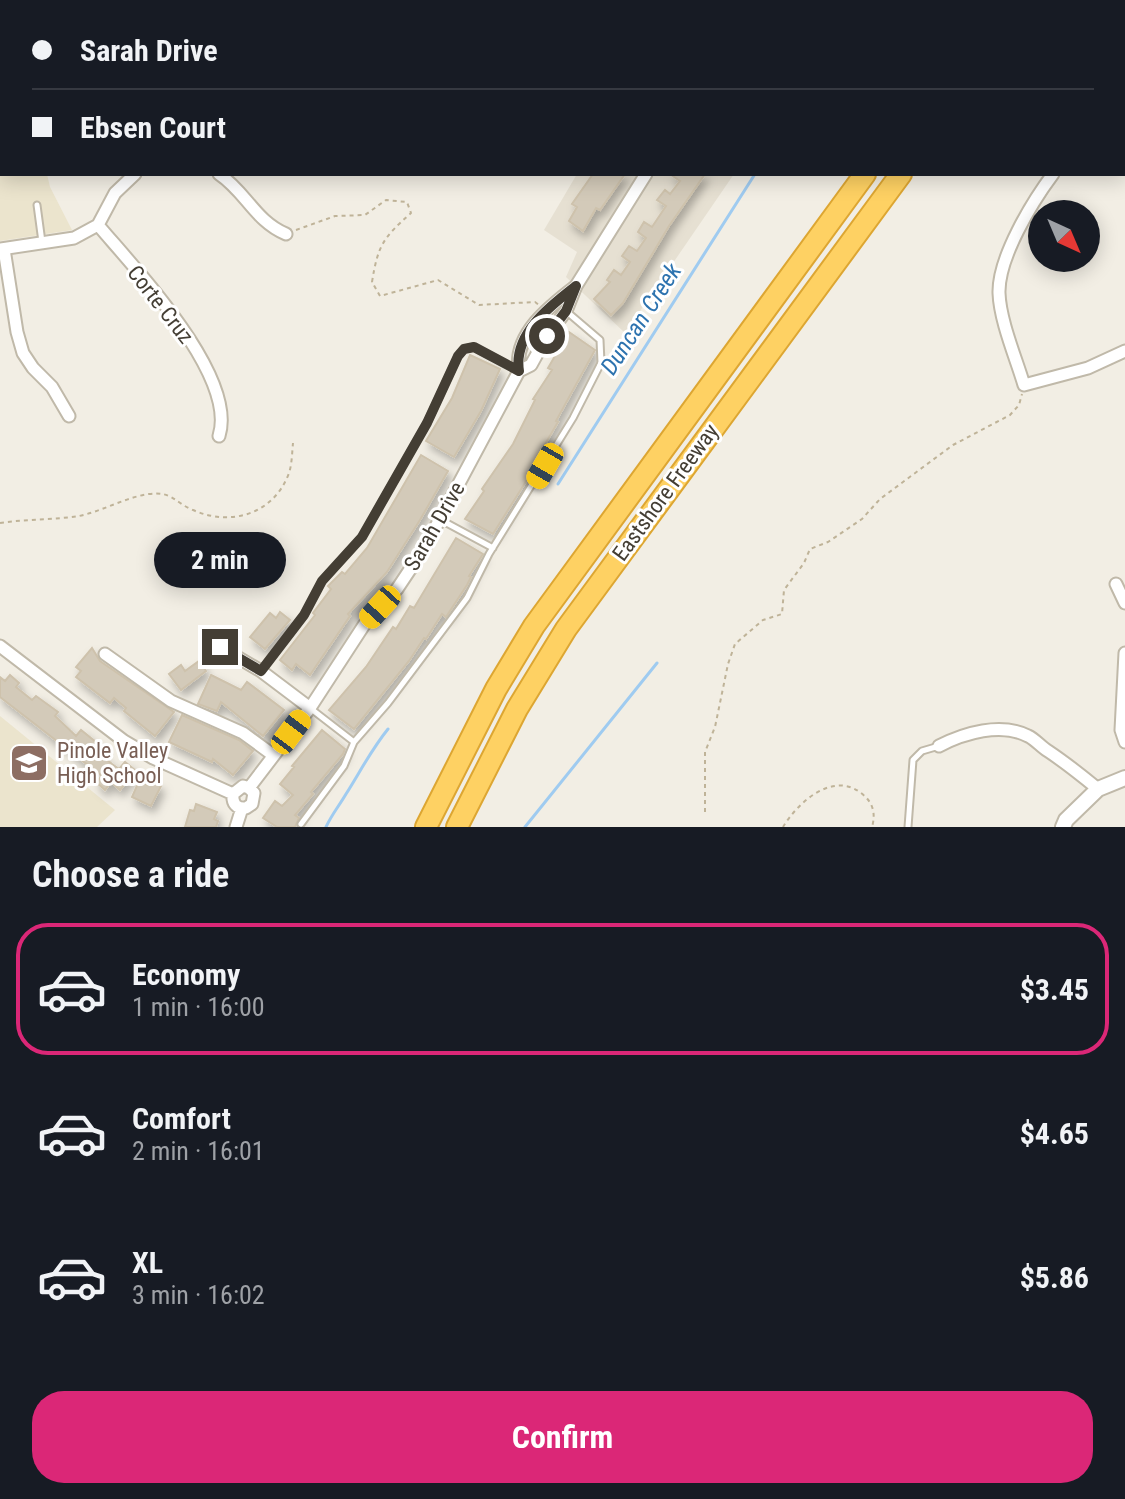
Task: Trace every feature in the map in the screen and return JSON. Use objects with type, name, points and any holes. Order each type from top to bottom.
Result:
[{"type":"highway","name":"Eastshore Freeway","points":[[426,827],[458,761],[534,626],[864,176]]},
{"type":"highway","name":"Eastshore Freeway","points":[[457,827],[517,709],[566,629],[900,176]]},
{"type":"highway","points":[[411,827],[427,798],[458,761]]},
{"type":"street","points":[[69,416],[52,387],[23,353],[2,249],[74,238],[98,225],[115,193],[133,176]]},
{"type":"street","points":[[222,176],[231,182],[269,227],[286,234]]},
{"type":"street","name":"Sarah Drive","points":[[242,808],[249,807],[254,801],[254,793],[249,788],[310,708],[364,625],[397,589],[440,520],[519,371],[531,365],[566,311],[576,286],[645,176]]},
{"type":"street","points":[[1052,176],[1034,202],[1007,258],[1000,283],[1000,302],[1024,385],[1088,368],[1125,351]]},
{"type":"street","name":"Corte Cruz","points":[[98,225],[192,340],[216,392],[224,421],[219,436]]},
{"type":"street","name":"Sarah Drive","points":[[519,371],[516,355],[525,338],[546,310],[576,286]]},
{"type":"street","points":[[1116,584],[1125,603]]},
{"type":"street","points":[[0,646],[124,741],[153,758],[233,794]]},
{"type":"street","points":[[220,647],[261,671],[310,708]]},
{"type":"street","points":[[1125,653],[1121,730],[1125,742]]},
{"type":"street","points":[[105,654],[171,701],[243,733],[273,755]]},
{"type":"street","points":[[939,746],[959,736],[1004,729],[1029,736],[1071,765],[1098,789]]},
{"type":"street","points":[[1063,827],[1066,820],[1098,789],[1125,778]]},
{"type":"street","points":[[233,794],[243,786],[249,788]]},
{"type":"street","points":[[233,794],[234,803],[242,808],[236,827]]},
{"type":"lane","points":[[37,205],[42,243]]},
{"type":"lane","points":[[301,824],[344,766],[354,742],[388,703],[467,598],[493,548],[573,418],[601,363],[600,340],[566,311]]},
{"type":"lane","points":[[261,671],[304,615],[322,581],[362,537],[427,423],[464,349],[474,347],[519,371]]},
{"type":"lane","points":[[440,520],[493,548]]},
{"type":"lane","points":[[310,708],[354,742]]},
{"type":"lane","points":[[908,827],[913,760],[922,751],[939,746]]},
{"type":"path","points":[[286,234],[335,216],[365,215],[386,200],[407,202],[411,213],[377,251],[372,282],[380,296],[438,280],[479,305],[535,302],[546,310]]},
{"type":"path","points":[[705,812],[705,752],[715,727],[735,644],[763,620],[782,614],[784,590],[804,563],[810,549],[828,542],[862,519],[880,499],[953,445],[1010,415],[1019,405],[1024,385]]},
{"type":"path","points":[[0,523],[79,516],[149,494],[171,495],[191,510],[224,519],[245,516],[269,502],[284,484],[290,470],[293,443]]},
{"type":"path","points":[[783,827],[801,803],[812,795],[839,785],[848,785],[869,799],[875,817],[872,827]]},
{"type":"shaded area","points":[[0,176],[47,176],[72,230],[0,241]]},
{"type":"shaded area","points":[[576,176],[733,176],[625,333],[566,277],[577,252],[544,230]]},
{"type":"shaded area","name":"Pinole Valley High School","points":[[0,716],[115,810],[97,827],[0,827]]},
{"type":"building","points":[[592,176],[624,176],[600,210],[596,208],[583,231],[569,221],[577,207],[572,204]]},
{"type":"building","points":[[673,176],[704,176],[669,226],[623,303],[611,315],[594,299],[610,282],[607,280],[614,270],[621,275],[630,262],[622,256],[629,246],[637,251],[646,238],[638,232],[644,222],[652,227],[666,206],[657,200],[665,190],[670,194],[680,181]]},
{"type":"building","points":[[569,332],[595,350],[556,421],[544,446],[547,448],[493,534],[465,519],[513,444],[533,399],[552,370],[548,368]]},
{"type":"building","points":[[470,355],[500,369],[481,411],[454,457],[426,441],[452,398]]},
{"type":"building","points":[[421,455],[448,471],[420,520],[387,572],[348,614],[350,616],[310,675],[296,664],[292,670],[280,660],[315,615],[313,613],[331,589],[328,586],[342,572],[345,574],[367,548]]},
{"type":"building","points":[[456,538],[483,554],[467,585],[446,617],[442,614],[426,639],[354,729],[329,710],[366,667],[393,627],[396,629],[410,606],[414,608]]},
{"type":"building","points":[[280,612],[290,620],[265,649],[250,637],[270,613],[276,618]]},
{"type":"building","points":[[92,648],[100,661],[174,712],[155,736],[124,711],[126,708],[114,698],[110,703],[76,677],[81,671],[76,667]]},
{"type":"building","points":[[199,661],[206,671],[181,690],[169,674],[181,665],[185,671]]},
{"type":"building","points":[[10,675],[19,683],[16,687],[32,700],[36,696],[58,712],[55,716],[76,736],[81,730],[102,747],[98,752],[112,764],[119,769],[125,762],[136,771],[120,790],[111,782],[105,790],[96,782],[102,776],[0,697],[0,677],[5,681]]},
{"type":"building","points":[[211,675],[241,690],[247,682],[284,710],[263,736],[221,702],[217,711],[198,704]]},
{"type":"building","points":[[182,715],[239,740],[253,751],[233,775],[213,759],[212,762],[169,742]]},
{"type":"building","points":[[322,730],[345,749],[343,754],[295,815],[299,818],[295,827],[277,827],[263,818],[275,801],[282,806],[293,795],[280,784]]},
{"type":"building","points":[[139,781],[148,785],[150,781],[161,786],[151,806],[132,797]]},
{"type":"building","points":[[196,804],[217,812],[214,819],[218,821],[216,827],[185,827],[190,810],[194,811]]},
{"type":"waterway","name":"Duncan Creek","points":[[558,484],[754,176]]},
{"type":"waterway","points":[[525,827],[657,663]]},
{"type":"waterway","name":"Duncan Creek","points":[[326,827],[388,729]]},
{"type":"place","name":"Pinole Valley High School","points":[[29,763]]},
{"type":"route","points":[[220,647],[261,671],[304,615],[322,581],[362,537],[427,423],[458,356],[464,349],[474,347],[519,371],[516,355],[525,338],[551,305],[576,286],[571,303],[547,336]]}]
